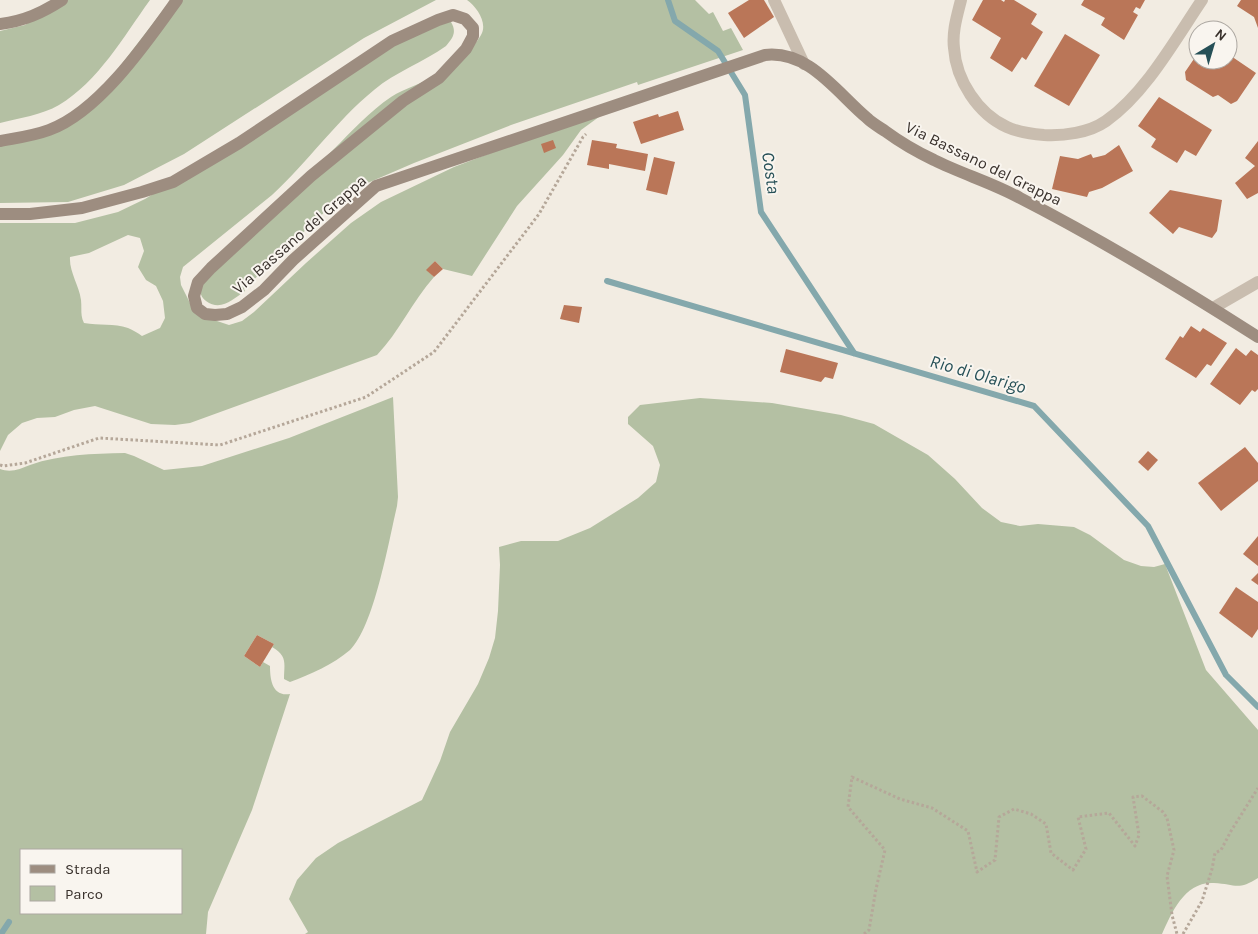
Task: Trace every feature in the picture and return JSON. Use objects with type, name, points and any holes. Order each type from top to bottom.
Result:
[{"type":"street","points":[[0,24],[20,21],[44,12],[62,0]]},
{"type":"street","points":[[0,141],[49,130],[66,122],[90,104],[136,57],[177,0]]},
{"type":"street","points":[[774,0],[804,64]]},
{"type":"street","points":[[961,0],[954,24],[954,49],[959,74],[970,95],[986,114],[1006,127],[1028,134],[1056,136],[1090,128],[1104,122],[1122,109],[1143,86],[1202,0]]},
{"type":"street","name":"Via Bassano del Grappa","points":[[0,214],[30,214],[82,208],[173,182],[239,143],[392,41],[438,20],[454,15],[466,19],[473,28],[473,36],[459,59],[439,78],[403,101],[311,176],[198,282],[194,296],[197,308],[205,314],[215,315],[227,314],[242,307],[264,290],[293,260],[376,186],[742,62],[775,54],[786,56],[804,64],[824,77],[867,118],[903,142],[934,160],[1018,197],[1075,228],[1213,308],[1258,337]]},
{"type":"street","points":[[1213,308],[1258,282]]},
{"type":"path","points":[[0,465],[25,463],[100,438],[220,445],[366,397],[434,352],[538,214],[583,137],[590,131]]},
{"type":"path","points":[[864,934],[870,930],[876,888],[885,850],[848,807],[852,777],[900,799],[932,808],[968,831],[978,872],[995,860],[999,817],[1014,809],[1031,814],[1046,824],[1051,853],[1073,870],[1086,850],[1078,817],[1109,813],[1135,846],[1139,835],[1133,797],[1142,796],[1168,818],[1174,850],[1167,876],[1172,915],[1177,934]]},
{"type":"path","points":[[1183,934],[1202,901],[1215,853],[1221,850],[1231,830],[1258,788]]},
{"type":"green space","points":[[67,0],[150,0],[98,71],[73,95],[59,105],[45,111],[0,123],[0,31],[25,25]]},
{"type":"green space","points":[[171,0],[436,0],[364,38],[184,154],[124,185],[68,202],[0,203],[0,144],[23,140],[94,100]]},
{"type":"green space","points":[[467,0],[695,0],[709,14],[713,12],[723,31],[731,28],[743,50],[638,85],[637,82],[511,125],[363,185],[333,204],[244,289],[245,291],[222,305],[211,304],[206,301],[201,295],[200,287],[361,122],[391,97],[442,72],[473,46],[481,35],[483,25],[478,11]]},
{"type":"green space","points":[[428,20],[451,22],[454,29],[453,35],[446,46],[374,90],[347,115],[272,195],[183,267],[180,277],[181,285],[190,303],[208,318],[229,325],[242,321],[254,312],[351,223],[381,202],[454,167],[614,106],[581,130],[563,155],[517,206],[472,276],[443,269],[435,261],[427,270],[434,277],[377,355],[190,423],[175,425],[151,424],[95,406],[74,410],[55,417],[37,418],[22,423],[8,435],[0,451],[0,223],[75,223],[118,212],[145,199]],"holes":[[[128,235],[140,238],[144,251],[138,267],[146,280],[156,286],[163,301],[165,318],[160,328],[142,336],[123,326],[84,323],[80,294],[71,268],[70,257],[89,253]]]},
{"type":"green space","points":[[393,397],[397,506],[385,560],[366,623],[359,639],[344,655],[290,682],[284,679],[283,657],[272,647],[274,644],[257,635],[244,656],[260,667],[263,662],[270,666],[273,686],[279,693],[290,694],[252,810],[208,912],[206,934],[0,934],[0,469],[15,470],[42,461],[65,457],[125,453],[164,470],[202,466],[289,438]]},
{"type":"green space","points":[[700,398],[772,403],[841,415],[874,424],[928,455],[955,479],[982,508],[1001,522],[1020,526],[1038,524],[1074,527],[1090,535],[1124,560],[1141,566],[1154,567],[1165,564],[1206,670],[1258,730],[1258,878],[1241,886],[1214,883],[1195,887],[1187,892],[1175,908],[1162,934],[305,934],[308,932],[289,899],[297,880],[316,858],[338,843],[422,800],[440,761],[450,732],[478,684],[489,658],[495,638],[498,611],[499,547],[521,541],[558,541],[590,528],[638,498],[656,482],[660,465],[653,446],[628,424],[628,417],[640,405]]},
{"type":"building","points":[[749,0],[764,0],[774,17],[744,38],[728,13]]},
{"type":"building","points":[[983,0],[1001,0],[1004,2],[1005,0],[1014,0],[1037,14],[1031,24],[1043,32],[1026,60],[1022,57],[1012,72],[990,58],[1001,38],[972,20]]},
{"type":"building","points":[[1084,0],[1145,0],[1140,9],[1136,7],[1133,12],[1138,15],[1124,40],[1101,25],[1105,18],[1081,5]]},
{"type":"building","points":[[1241,0],[1258,0],[1258,28],[1254,17],[1237,6]]},
{"type":"building","points":[[1065,34],[1100,55],[1069,106],[1034,86]]},
{"type":"building","points":[[1238,61],[1256,73],[1237,101],[1231,104],[1218,95],[1213,97],[1186,80],[1185,72],[1188,68],[1188,70],[1238,70]]},
{"type":"building","points":[[1159,97],[1212,130],[1196,156],[1185,150],[1177,163],[1151,147],[1156,139],[1138,126]]},
{"type":"building","points":[[678,111],[684,130],[641,144],[633,122],[658,114],[659,117]]},
{"type":"building","points":[[553,140],[556,148],[544,153],[541,144]]},
{"type":"building","points":[[592,140],[617,144],[616,148],[648,154],[645,171],[609,164],[609,169],[587,165]]},
{"type":"building","points":[[1258,141],[1258,193],[1247,199],[1235,183],[1255,166],[1245,158]]},
{"type":"building","points":[[1119,145],[1133,171],[1102,188],[1089,192],[1087,197],[1052,189],[1060,156],[1078,159],[1091,154],[1093,158],[1105,155]]},
{"type":"building","points":[[654,157],[675,162],[667,195],[646,190]]},
{"type":"building","points":[[1170,190],[1222,200],[1217,231],[1212,238],[1179,227],[1173,234],[1149,213]]},
{"type":"building","points":[[435,261],[443,269],[434,277],[426,270]]},
{"type":"building","points":[[564,305],[582,307],[579,323],[560,319]]},
{"type":"building","points":[[1191,326],[1200,332],[1203,328],[1227,343],[1211,366],[1207,364],[1196,378],[1165,359],[1180,336],[1183,338]]},
{"type":"building","points":[[1236,348],[1246,356],[1251,350],[1258,355],[1258,389],[1255,392],[1252,390],[1240,405],[1210,384]]},
{"type":"building","points":[[786,349],[838,363],[833,379],[825,377],[821,382],[780,372]]},
{"type":"building","points":[[1245,447],[1258,463],[1258,481],[1221,511],[1198,483]]},
{"type":"building","points":[[1148,451],[1158,460],[1148,471],[1138,462]]},
{"type":"building","points":[[1258,536],[1258,566],[1243,554]]},
{"type":"building","points":[[1258,573],[1258,585],[1251,580]]},
{"type":"building","points":[[1236,587],[1258,602],[1258,629],[1252,638],[1219,613]]},
{"type":"building","points":[[257,635],[274,644],[260,667],[244,656]]},
{"type":"waterway","name":"Costa","points":[[668,0],[675,21],[718,51],[745,95],[761,212],[854,353]]},
{"type":"waterway","name":"Rio di Olarigo","points":[[607,281],[1034,406],[1148,526],[1226,675],[1258,707]]},
{"type":"waterway","points":[[1,934],[9,922]]}]
